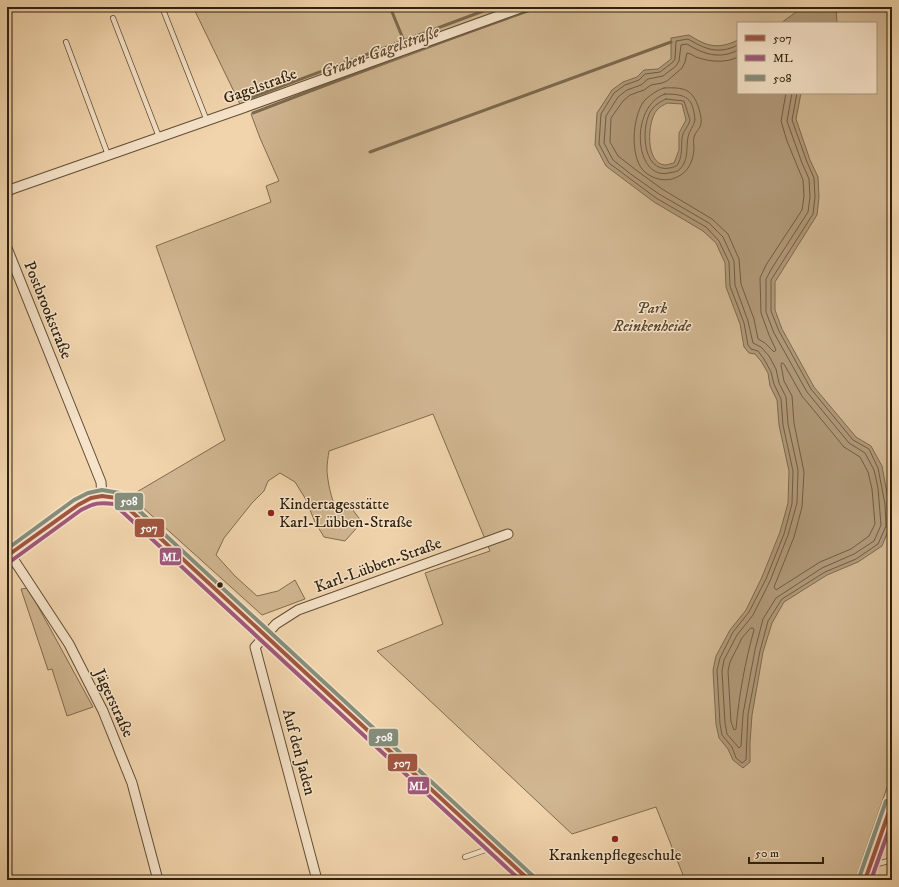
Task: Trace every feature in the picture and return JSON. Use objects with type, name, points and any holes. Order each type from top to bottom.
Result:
[{"type":"street","name":"Gagelstraße","points":[[7,192],[523,7]]},
{"type":"street","name":"Postbrookstraße","points":[[7,248],[101,482],[102,496]]},
{"type":"street","points":[[8,555],[78,505],[91,498],[102,496],[117,498],[530,880]]},
{"type":"street","name":"Karl-Lübben-Straße","points":[[266,635],[276,624],[298,610],[508,534]]},
{"type":"street","name":"Jägerstraße","points":[[8,555],[69,644],[103,711],[132,783],[158,880]]},
{"type":"street","name":"Auf den Jaden","points":[[266,635],[255,647],[317,880]]},
{"type":"lane","points":[[162,7],[207,120]]},
{"type":"lane","points":[[113,18],[159,137]]},
{"type":"lane","points":[[66,42],[108,155]]},
{"type":"lane","points":[[865,880],[892,803]]},
{"type":"lane","points":[[464,857],[494,847]]},
{"type":"lane","points":[[870,866],[892,860]]},
{"type":"green space","points":[[193,7],[510,7],[240,104]]},
{"type":"green space","name":"Park Reinkenheide","points":[[539,7],[892,7],[892,773],[855,880],[685,880],[656,807],[572,834],[377,651],[443,624],[425,573],[490,551],[433,414],[329,451],[327,474],[334,504],[339,510],[352,509],[362,522],[345,541],[324,537],[315,522],[305,498],[295,482],[280,473],[268,481],[264,491],[252,503],[224,538],[216,555],[235,576],[257,596],[278,591],[295,580],[305,599],[262,615],[130,496],[225,440],[156,246],[271,202],[266,186],[279,181],[251,114]]},
{"type":"green space","points":[[28,588],[93,707],[67,716],[52,669],[48,670],[21,589]]},
{"type":"water","points":[[798,7],[836,7],[837,22],[782,22],[796,12]]},
{"type":"water","points":[[689,35],[701,42],[718,46],[737,40],[737,94],[801,94],[796,119],[810,160],[818,177],[819,197],[817,215],[775,282],[775,310],[782,329],[814,387],[856,437],[871,446],[882,466],[889,504],[890,526],[882,546],[858,562],[827,575],[784,602],[772,623],[763,652],[752,715],[750,762],[743,768],[733,760],[728,749],[719,738],[716,724],[713,670],[716,656],[730,630],[746,610],[762,577],[780,532],[788,503],[789,471],[779,425],[777,400],[770,386],[768,373],[761,361],[755,354],[749,353],[744,347],[740,324],[726,287],[725,263],[716,243],[703,231],[654,202],[606,166],[595,145],[597,113],[612,90],[623,82],[637,77],[644,70],[658,69],[671,59],[671,38]],"holes":[[[667,103],[682,104],[686,120],[679,133],[679,150],[674,163],[665,165],[659,163],[654,158],[650,141],[651,123],[657,110]]]},
{"type":"waterway","points":[[390,7],[404,41]]},
{"type":"waterway","points":[[250,98],[494,7]]},
{"type":"waterway","name":"Graben Gagelstraße","points":[[253,113],[404,55],[539,7]]},
{"type":"waterway","points":[[370,152],[671,42]]},
{"type":"transit line","name":"508","points":[[7,549],[74,500],[88,493],[102,490],[120,493],[533,876]]},
{"type":"transit line","name":"507","points":[[7,556],[78,505],[91,498],[102,496],[117,498],[529,880]]},
{"type":"transit line","name":"ML","points":[[11,561],[81,510],[97,504],[114,504],[520,880]]},
{"type":"transit line","name":"508","points":[[859,878],[886,801]]},
{"type":"transit line","name":"507","points":[[865,880],[892,803]]},
{"type":"transit line","name":"ML","points":[[871,880],[892,821]]},
{"type":"place","name":"Kindertagesstätte Karl-Lübben-Straße","points":[[271,513]]},
{"type":"place","name":"Krankenpflegeschule","points":[[615,839]]}]
